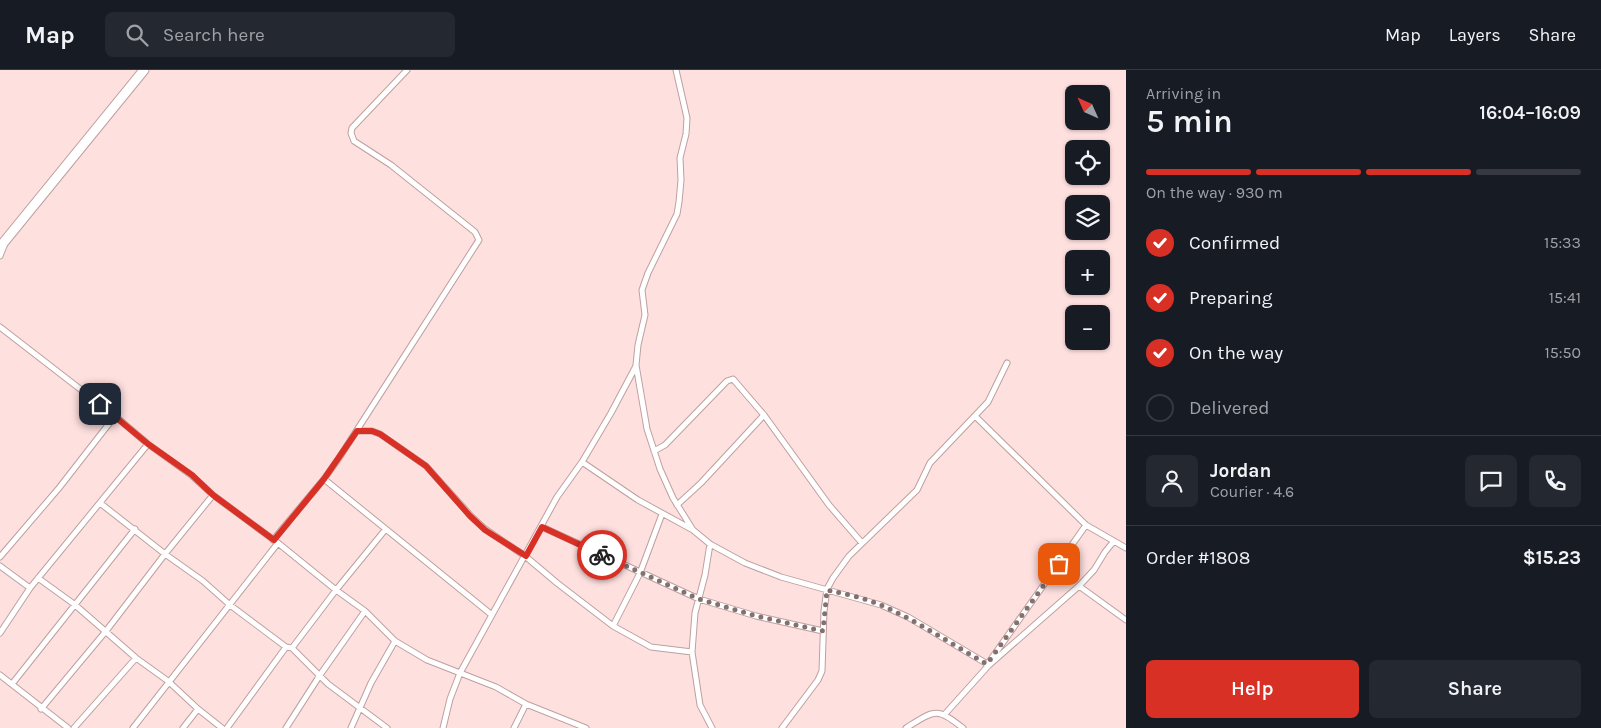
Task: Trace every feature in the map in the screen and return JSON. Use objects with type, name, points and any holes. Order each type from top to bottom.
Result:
[{"type":"main road","points":[[0,247],[144,70]]},
{"type":"street","points":[[133,728],[168,681],[230,605],[324,479],[357,431],[479,240],[475,232],[391,165],[354,141],[352,137],[352,128],[407,70]]},
{"type":"street","points":[[676,70],[687,125],[680,158],[679,202],[677,214],[648,273],[642,290],[645,315],[638,345],[636,365],[647,430],[660,469],[677,505],[693,530]]},
{"type":"street","points":[[0,256],[7,239]]},
{"type":"street","points":[[0,327],[115,416],[148,444],[192,475],[213,495],[276,541],[365,611],[394,641],[426,660],[496,687],[526,704],[586,728]]},
{"type":"street","points":[[782,728],[818,680],[823,660],[823,631],[827,590],[842,564],[917,490],[930,463],[988,402],[1007,363]]},
{"type":"street","points":[[443,728],[450,699],[460,673],[557,497],[582,462],[611,413],[636,365]]},
{"type":"street","points":[[654,451],[665,445],[730,379],[736,381],[764,415],[828,505],[862,543]]},
{"type":"street","points":[[677,505],[701,483],[764,415]]},
{"type":"street","points":[[0,557],[59,488],[115,416]]},
{"type":"street","points":[[975,416],[1086,525],[1126,548]]},
{"type":"street","points":[[357,431],[372,431],[380,434],[426,466],[470,516],[485,530],[526,556],[557,584],[613,626],[651,647],[692,652]]},
{"type":"street","points":[[0,633],[30,588],[148,444]]},
{"type":"street","points":[[582,462],[638,500],[693,530],[710,544],[755,567],[872,602],[899,613],[988,665]]},
{"type":"street","points":[[324,479],[492,615]]},
{"type":"street","points":[[42,709],[213,495]]},
{"type":"street","points":[[100,503],[203,581],[230,605],[289,648],[328,684],[387,728]]},
{"type":"street","points":[[613,626],[630,596],[662,514]]},
{"type":"street","points":[[945,714],[988,665],[1086,525]]},
{"type":"street","points":[[542,527],[699,599],[756,616],[823,631]]},
{"type":"street","points":[[12,684],[135,529]]},
{"type":"street","points":[[227,728],[385,530]]},
{"type":"street","points":[[988,665],[1079,586],[1094,570],[1114,541]]},
{"type":"street","points":[[710,544],[693,625],[692,652],[700,705],[712,728]]},
{"type":"street","points":[[0,566],[30,588]]},
{"type":"street","points":[[38,578],[74,604],[136,658],[168,681],[222,728]]},
{"type":"street","points":[[1079,586],[1126,620]]},
{"type":"street","points":[[286,728],[365,611]]},
{"type":"street","points":[[351,728],[372,682],[394,641]]},
{"type":"street","points":[[74,728],[136,658]]},
{"type":"street","points":[[0,675],[68,728]]},
{"type":"street","points":[[514,728],[526,704]]},
{"type":"street","points":[[183,728],[198,709]]},
{"type":"street","points":[[906,728],[931,713],[945,714],[964,728]]},
{"type":"way so far","points":[[602,555],[699,599],[756,616],[823,631],[827,590],[863,599],[908,618],[987,664],[1059,564]]},
{"type":"route","points":[[100,404],[148,444],[192,475],[213,495],[274,540],[324,479],[357,431],[372,431],[380,434],[426,466],[470,516],[485,530],[526,556],[542,527],[602,555]]}]
